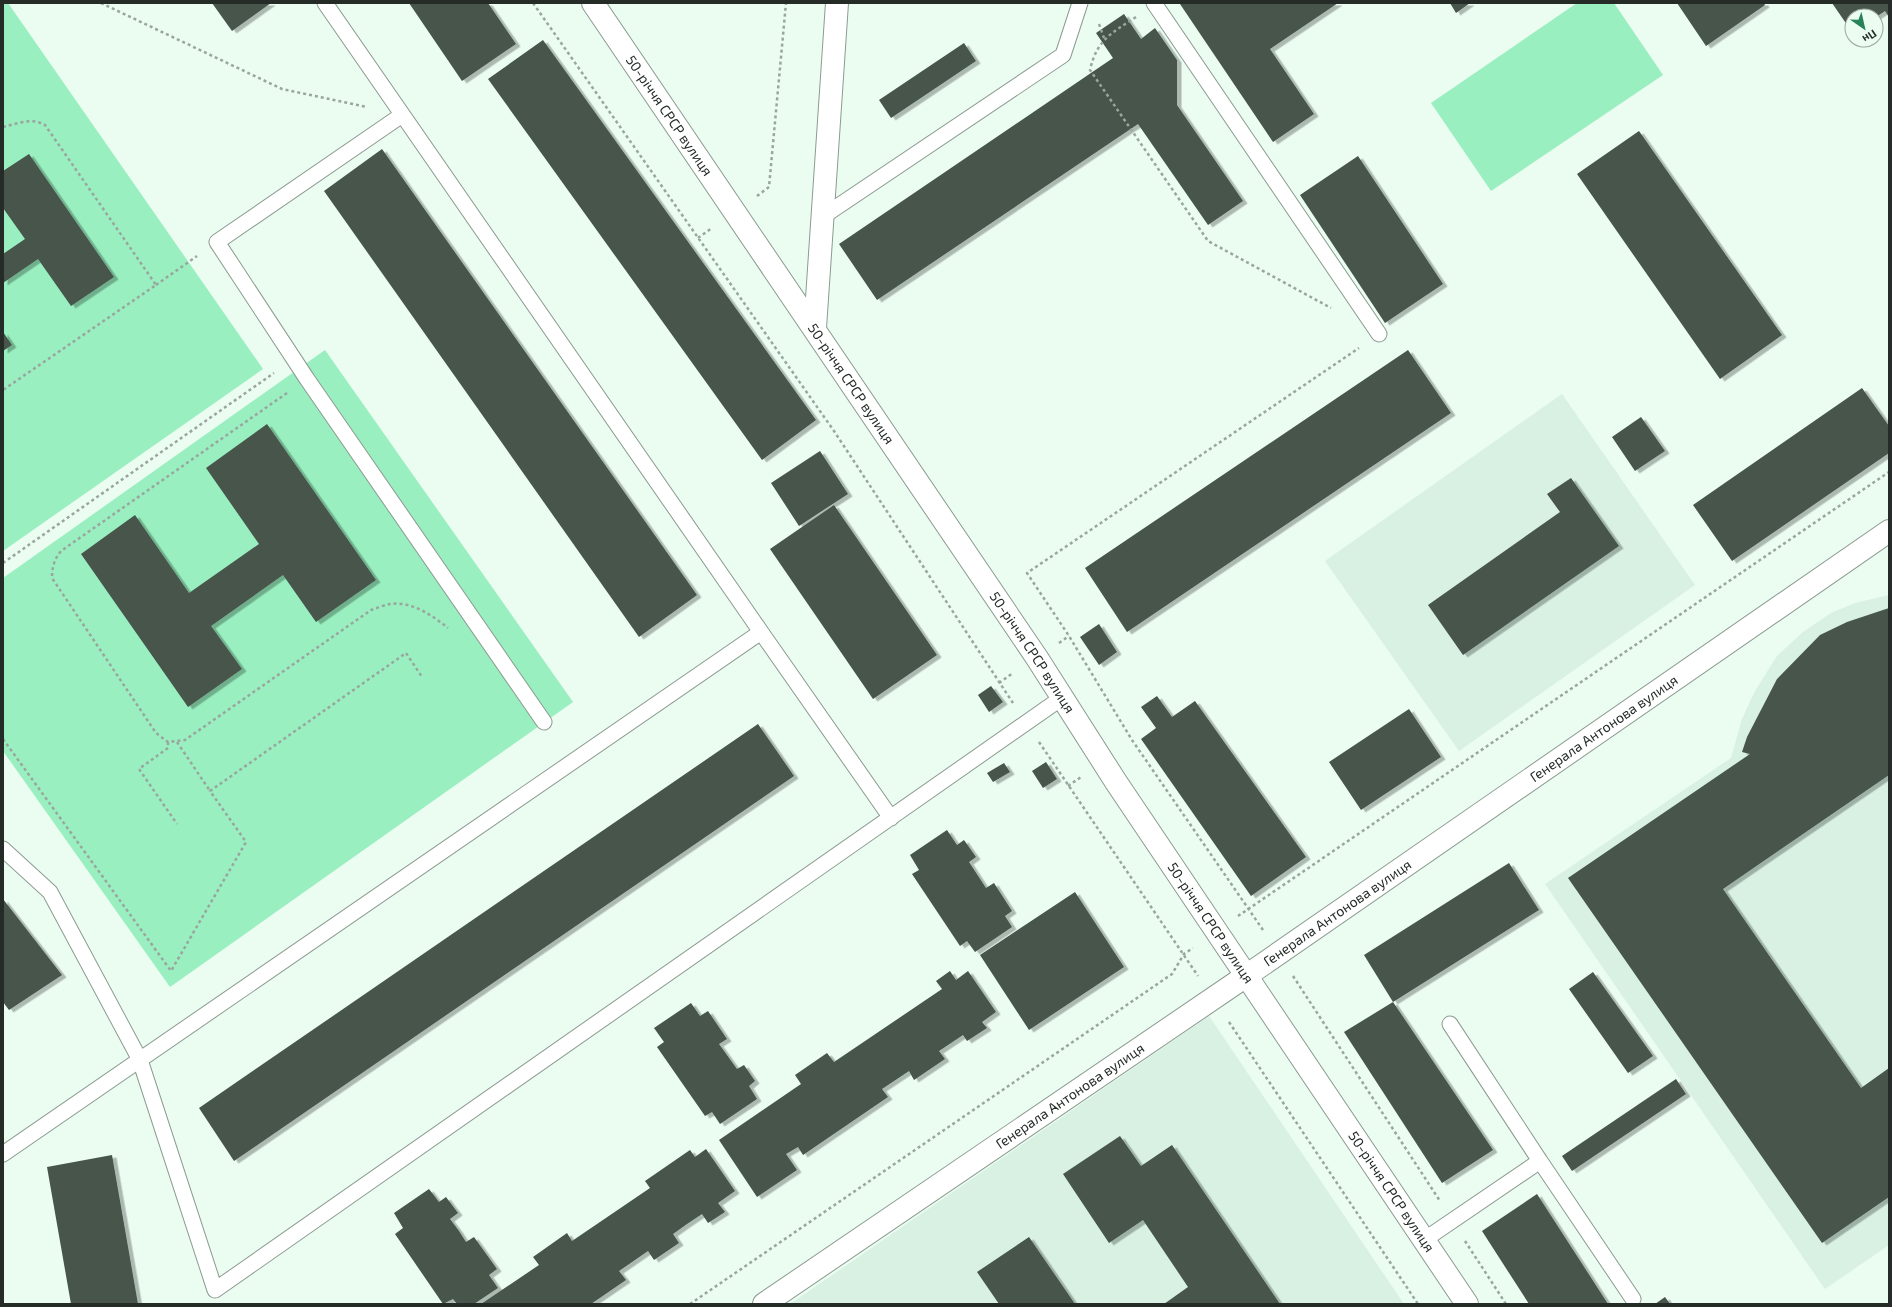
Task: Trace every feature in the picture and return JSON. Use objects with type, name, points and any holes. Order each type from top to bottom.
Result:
[{"type":"street","name":"50-річчя СРСР вулиця","points":[[593,3],[815,328],[1063,697],[1103,762],[1216,932],[1467,1304]]},
{"type":"street","points":[[815,328],[836,3]]},
{"type":"street","name":"Генерала Антонова вулиця","points":[[764,1304],[1280,953],[1889,531]]},
{"type":"lane","points":[[325,3],[891,818]]},
{"type":"lane","points":[[822,217],[1063,55],[1080,3]]},
{"type":"lane","points":[[1154,4],[1379,334]]},
{"type":"lane","points":[[402,114],[217,242],[294,359],[544,722]]},
{"type":"lane","points":[[3,1154],[761,632]]},
{"type":"lane","points":[[3,849],[50,892],[140,1060],[215,1290],[1063,697]]},
{"type":"lane","points":[[1450,1024],[1632,1299]]},
{"type":"lane","points":[[1424,1240],[1540,1161]]},
{"type":"path","points":[[101,3],[282,89],[402,114]]},
{"type":"path","points":[[533,3],[834,431],[1026,724],[1214,998],[1418,1304]]},
{"type":"path","points":[[769,187],[786,3]]},
{"type":"path","points":[[1154,4],[1104,38],[1093,57],[1090,70],[1208,241],[1332,308]]},
{"type":"path","points":[[3,127],[27,121],[39,122],[45,125],[156,284]]},
{"type":"path","points":[[3,390],[188,262]]},
{"type":"path","points":[[1379,334],[1027,573],[1069,636],[1132,740],[1280,953],[1506,1304]]},
{"type":"path","points":[[3,563],[294,359]]},
{"type":"path","points":[[308,379],[61,551],[55,559],[52,568],[52,578],[156,733],[168,742],[185,740],[371,610],[390,604],[407,605],[428,614],[451,630]]},
{"type":"path","points":[[690,1304],[1172,974],[1184,954],[1248,909],[1889,472]]},
{"type":"path","points":[[210,791],[406,654],[422,677]]},
{"type":"path","points":[[3,739],[171,971],[246,842],[177,742]]},
{"type":"path","points":[[168,742],[168,748],[139,769],[176,824]]},
{"type":"shaded area","points":[[1562,394],[1695,585],[1459,751],[1325,561]]},
{"type":"shaded area","points":[[1889,595],[1889,1245],[1825,1289],[1545,884],[1731,758],[1742,719],[1755,691],[1777,656],[1803,632],[1831,613],[1855,603]]},
{"type":"shaded area","points":[[1209,1016],[1404,1304],[790,1304]]},
{"type":"green space","points":[[3,3],[8,3],[263,369],[3,551]]},
{"type":"green space","points":[[1577,3],[1614,3],[1663,75],[1491,191],[1431,103]]},
{"type":"green space","points":[[325,350],[573,702],[170,987],[3,751],[3,578]]},
{"type":"building","points":[[212,3],[271,3],[232,31]]},
{"type":"building","points":[[409,3],[488,3],[516,44],[462,81]]},
{"type":"building","points":[[1338,3],[1270,49],[1314,114],[1273,142],[1180,4]]},
{"type":"building","points":[[1450,3],[1470,3],[1456,13]]},
{"type":"building","points":[[1677,3],[1764,3],[1765,5],[1706,46]]},
{"type":"building","points":[[1832,3],[1889,3],[1889,17],[1884,12],[1884,8],[1844,8],[1844,20]]},
{"type":"building","points":[[1124,14],[1141,39],[1155,28],[1177,60],[1177,105],[1243,201],[1208,225],[1138,124],[877,300],[839,244],[1113,58],[1096,33]]},
{"type":"building","points":[[543,40],[816,420],[762,460],[488,79]]},
{"type":"building","points":[[964,43],[976,61],[891,118],[879,100]]},
{"type":"building","points":[[1639,131],[1782,335],[1720,379],[1577,174]]},
{"type":"building","points":[[382,149],[697,595],[639,637],[324,191]]},
{"type":"building","points":[[29,154],[114,277],[71,306],[38,259],[3,283],[3,254],[25,239],[3,208],[3,171]]},
{"type":"building","points":[[1358,156],[1443,284],[1385,323],[1300,195]]},
{"type":"building","points":[[3,332],[12,345],[3,351]]},
{"type":"building","points":[[1408,350],[1451,413],[1127,632],[1085,568]]},
{"type":"building","points":[[1862,388],[1889,426],[1889,453],[1732,561],[1693,505]]},
{"type":"building","points":[[1641,417],[1665,451],[1635,471],[1612,437]]},
{"type":"building","points":[[267,424],[376,580],[316,622],[283,575],[211,626],[242,669],[188,707],[81,554],[135,515],[189,593],[259,544],[206,468]]},
{"type":"building","points":[[820,451],[848,494],[799,526],[771,483]]},
{"type":"building","points":[[1571,478],[1619,546],[1463,655],[1428,605],[1560,512],[1547,494]]},
{"type":"building","points":[[834,505],[937,655],[873,699],[770,549]]},
{"type":"building","points":[[1889,608],[1889,775],[1723,889],[1861,1088],[1889,1068],[1889,1197],[1822,1243],[1568,878],[1750,754],[1742,752],[1747,737],[1777,679],[1820,635],[1847,622]]},
{"type":"building","points":[[1099,624],[1117,652],[1099,665],[1080,637]]},
{"type":"building","points":[[991,686],[1003,702],[989,712],[978,695]]},
{"type":"building","points":[[1157,696],[1172,717],[1195,701],[1306,857],[1251,896],[1141,739],[1156,728],[1141,707]]},
{"type":"building","points":[[1409,709],[1441,757],[1361,810],[1329,762]]},
{"type":"building","points":[[758,724],[794,776],[234,1161],[199,1108]]},
{"type":"building","points":[[1046,762],[1057,779],[1043,788],[1032,771]]},
{"type":"building","points":[[1004,763],[1010,772],[993,782],[987,773]]},
{"type":"building","points":[[947,830],[957,845],[964,840],[976,857],[969,862],[986,888],[994,883],[1012,911],[1005,916],[1012,927],[975,952],[967,941],[960,946],[912,874],[919,870],[910,855]]},
{"type":"building","points":[[1509,863],[1539,910],[1393,1002],[1364,955]]},
{"type":"building","points":[[1075,892],[1124,967],[1029,1030],[980,955]]},
{"type":"building","points":[[3,899],[62,975],[9,1010],[3,1002]]},
{"type":"building","points":[[950,971],[956,980],[968,971],[996,1012],[982,1022],[987,1028],[967,1041],[963,1035],[939,1051],[945,1059],[914,1080],[909,1071],[882,1089],[888,1097],[803,1155],[798,1147],[786,1154],[797,1170],[757,1197],[719,1140],[801,1084],[795,1075],[827,1053],[834,1062],[942,989],[936,981]]},
{"type":"building","points":[[1593,972],[1653,1056],[1628,1073],[1569,989]]},
{"type":"building","points":[[1393,1002],[1493,1150],[1442,1183],[1344,1032]]},
{"type":"building","points":[[691,1003],[700,1016],[708,1011],[727,1039],[719,1044],[737,1069],[744,1065],[755,1081],[749,1086],[757,1099],[720,1124],[712,1112],[705,1116],[657,1047],[664,1042],[654,1028]]},
{"type":"building","points":[[1676,1079],[1686,1094],[1572,1171],[1562,1156]]},
{"type":"building","points":[[1120,1136],[1141,1166],[1172,1145],[1280,1304],[1164,1304],[1188,1287],[1143,1220],[1109,1243],[1063,1174]]},
{"type":"building","points":[[706,1149],[735,1191],[718,1203],[725,1212],[708,1223],[702,1214],[687,1224],[673,1234],[679,1243],[654,1260],[648,1251],[619,1271],[626,1280],[591,1304],[481,1304],[539,1265],[533,1257],[567,1233],[572,1241],[650,1188],[645,1181],[690,1150],[695,1157]]},
{"type":"building","points":[[112,1155],[138,1304],[71,1304],[47,1167]]},
{"type":"building","points":[[429,1189],[439,1202],[446,1197],[458,1213],[450,1219],[466,1242],[474,1237],[497,1269],[489,1275],[498,1288],[474,1304],[457,1304],[453,1299],[443,1304],[395,1234],[403,1228],[394,1213]]},
{"type":"building","points":[[1537,1194],[1608,1304],[1529,1304],[1482,1231]]},
{"type":"building","points":[[1029,1237],[1075,1304],[999,1304],[977,1272]]},
{"type":"building","points":[[1665,1297],[1670,1304],[1655,1304]]}]
